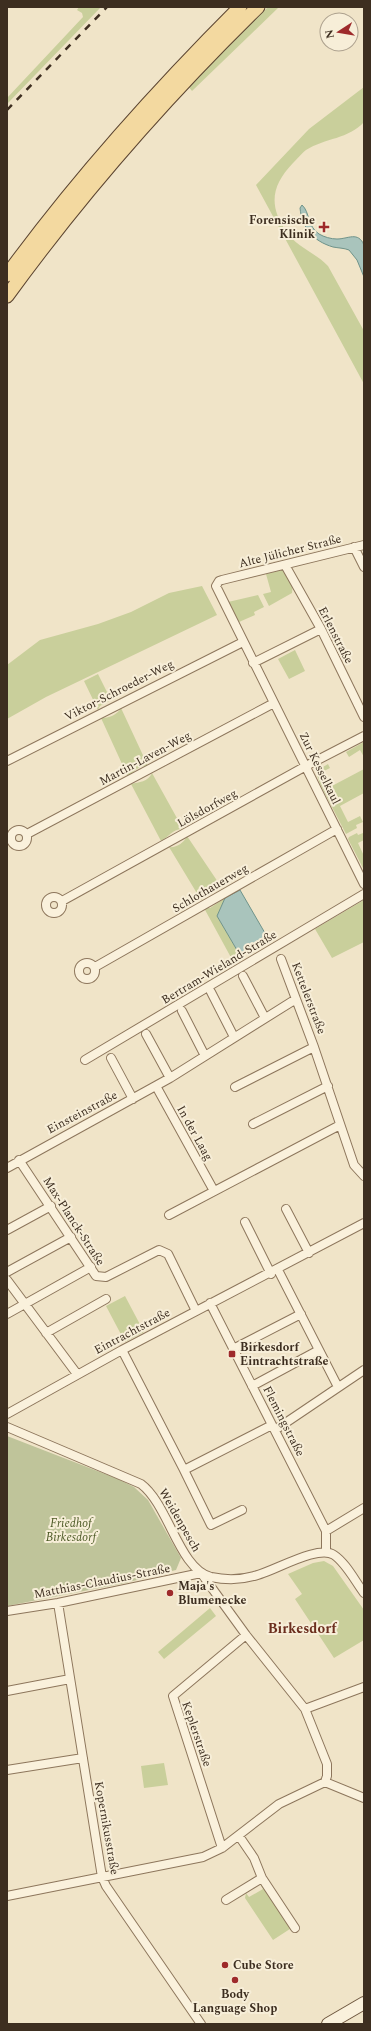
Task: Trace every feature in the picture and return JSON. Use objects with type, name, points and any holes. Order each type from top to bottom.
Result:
[{"type":"main road","points":[[7,274],[100,157],[192,55],[240,7]]},
{"type":"main road","points":[[7,296],[108,167],[224,41],[258,7]]},
{"type":"street","name":"Alte Jülicher Straße","points":[[222,580],[364,545]]},
{"type":"street","points":[[354,547],[364,567]]},
{"type":"street","name":"Erlenstraße","points":[[285,564],[321,629],[364,717]]},
{"type":"street","name":"Zur Kesselkaul","points":[[222,580],[217,583],[218,590],[364,884]]},
{"type":"street","points":[[254,663],[321,629]]},
{"type":"street","name":"Viktor-Schroeder-Weg","points":[[7,760],[243,642]]},
{"type":"street","name":"Martin-Laven-Weg","points":[[27,834],[274,703]]},
{"type":"street","name":"Lölsdorfweg","points":[[62,901],[306,766],[364,736]]},
{"type":"street","name":"Schlothauerweg","points":[[95,967],[337,829]]},
{"type":"street","name":"Bertram-Wieland-Straße","points":[[85,1060],[364,894]]},
{"type":"street","name":"Kettelerstraße","points":[[281,959],[328,1086],[354,1165],[364,1176]]},
{"type":"street","points":[[243,976],[266,1018]]},
{"type":"street","points":[[211,992],[234,1037]]},
{"type":"street","name":"Einsteinstraße","points":[[7,1168],[19,1160],[170,1078],[296,999]]},
{"type":"street","points":[[182,1011],[205,1056]]},
{"type":"street","points":[[146,1034],[170,1078]]},
{"type":"street","name":"Kettelerstraße","points":[[235,1087],[314,1047]]},
{"type":"street","points":[[111,1058],[133,1099]]},
{"type":"street","name":"In der Laag","points":[[156,1086],[214,1192]]},
{"type":"street","points":[[253,1124],[328,1086]]},
{"type":"street","points":[[169,1215],[340,1126]]},
{"type":"street","name":"Max-Planck-Straße","points":[[19,1160],[51,1206],[96,1276],[103,1278],[159,1250],[164,1251],[168,1254],[196,1311]]},
{"type":"street","points":[[7,1230],[51,1206]]},
{"type":"street","points":[[286,1209],[309,1253]]},
{"type":"street","points":[[245,1222],[300,1314],[338,1387]]},
{"type":"street","name":"Eintrachtstraße","points":[[7,1414],[77,1374],[210,1303],[274,1272],[364,1223]]},
{"type":"street","points":[[7,1272],[71,1237]]},
{"type":"street","points":[[7,1314],[90,1267]]},
{"type":"street","points":[[7,1280],[77,1374]]},
{"type":"street","points":[[46,1333],[106,1299]]},
{"type":"street","name":"Flemingstraße","points":[[210,1303],[326,1531],[326,1552]]},
{"type":"street","points":[[233,1349],[300,1314]]},
{"type":"street","points":[[122,1350],[211,1525],[242,1510]]},
{"type":"street","points":[[252,1386],[319,1350]]},
{"type":"street","points":[[184,1470],[273,1428],[364,1370]]},
{"type":"street","name":"Weidenpesch","points":[[7,1427],[132,1478],[145,1487],[158,1502],[187,1558],[201,1573],[246,1634],[305,1709],[327,1764],[327,1776],[325,1782]]},
{"type":"street","points":[[326,1531],[364,1508]]},
{"type":"street","points":[[201,1573],[223,1579],[252,1577],[275,1570],[310,1554],[326,1552],[340,1559],[364,1593]]},
{"type":"street","name":"Matthias-Claudius-Straße","points":[[7,1611],[58,1604],[201,1573]]},
{"type":"street","name":"Kopernikusstraße","points":[[58,1604],[102,1877],[106,1886],[201,2024]]},
{"type":"street","name":"Keplerstraße","points":[[222,1848],[173,1696],[246,1634]]},
{"type":"street","points":[[7,1690],[70,1679]]},
{"type":"street","points":[[305,1709],[364,1687]]},
{"type":"street","points":[[7,1770],[83,1758]]},
{"type":"street","points":[[7,1896],[188,1861],[222,1848],[273,1808],[325,1782],[364,1798]]},
{"type":"street","points":[[239,1836],[254,1858],[262,1878],[295,1928]]},
{"type":"street","points":[[226,1900],[262,1878]]},
{"type":"street","points":[[328,2024],[364,2002]]},
{"type":"green space","points":[[79,7],[101,7],[7,104],[7,98],[83,17],[82,13],[77,10]]},
{"type":"green space","points":[[268,7],[279,7],[192,91],[188,86]]},
{"type":"green space","points":[[364,87],[364,122],[351,132],[306,150],[286,171],[281,179],[277,187],[275,204],[280,222],[290,237],[328,266],[364,331],[364,384],[256,185],[309,129]]},
{"type":"green space","points":[[285,569],[293,583],[292,593],[269,606],[263,594],[271,592],[266,574]]},
{"type":"green space","points":[[202,586],[217,615],[46,697],[7,719],[7,665],[40,640],[98,624],[131,612],[169,593]]},
{"type":"green space","points":[[258,595],[264,607],[254,612],[255,615],[239,622],[228,602]]},
{"type":"green space","points":[[295,650],[305,671],[289,679],[278,659]]},
{"type":"green space","points":[[98,674],[111,700],[100,706],[98,710],[84,681]]},
{"type":"green space","points":[[121,708],[148,766],[139,767],[128,777],[101,718],[112,716]]},
{"type":"green space","points":[[364,742],[364,757],[360,750],[349,757],[346,752]]},
{"type":"green space","points":[[321,764],[323,767],[328,764],[330,768],[322,772],[330,787],[364,769],[364,793],[340,806],[348,822],[360,816],[363,822],[356,825],[357,828],[346,834],[320,784],[316,772],[318,766]]},
{"type":"green space","points":[[152,773],[183,829],[176,830],[161,841],[131,784],[146,780]]},
{"type":"green space","points":[[357,833],[358,835],[363,833],[364,840],[358,843],[364,856],[364,870],[348,839]]},
{"type":"green space","points":[[187,836],[222,888],[208,893],[201,900],[169,847],[174,847],[180,844]]},
{"type":"green space","points":[[225,898],[217,916],[242,959],[234,963],[204,908],[210,908]]},
{"type":"green space","points":[[364,900],[364,942],[332,958],[315,929]]},
{"type":"green space","points":[[125,1296],[144,1332],[125,1342],[106,1306]]},
{"type":"green space","name":"Friedhof Birkesdorf","points":[[7,1436],[118,1479],[134,1487],[148,1500],[181,1558],[176,1570],[125,1583],[7,1606]]},
{"type":"green space","points":[[324,1561],[333,1566],[364,1610],[364,1640],[334,1658],[295,1599],[302,1594],[288,1574],[313,1563]]},
{"type":"green space","points":[[210,1608],[216,1616],[164,1659],[158,1652]]},
{"type":"green space","points":[[164,1763],[168,1785],[144,1788],[141,1766]]},
{"type":"green space","points":[[263,1883],[293,1927],[273,1940],[245,1898],[246,1893],[249,1897],[263,1889],[260,1884]]},
{"type":"water","points":[[302,205],[305,208],[312,227],[319,234],[335,239],[356,237],[362,241],[365,252],[364,277],[357,260],[349,250],[326,244],[310,233],[303,222],[301,215],[300,208]]},
{"type":"water","points":[[240,890],[269,940],[241,957],[217,916],[225,898]]},
{"type":"railway","points":[[7,110],[107,7]]},
{"type":"place","name":"Forensische Klinik","points":[[324,227]]},
{"type":"place","name":"Birkesdorf Eintrachtstraße","points":[[232,1354]]},
{"type":"place","name":"Maja's Blumenecke","points":[[170,1593]]},
{"type":"place","name":"Cube Store","points":[[225,1965]]},
{"type":"place","name":"Body Language Shop","points":[[235,1980]]},
{"type":"district","name":"Birkesdorf","points":[[302,1628]]}]
